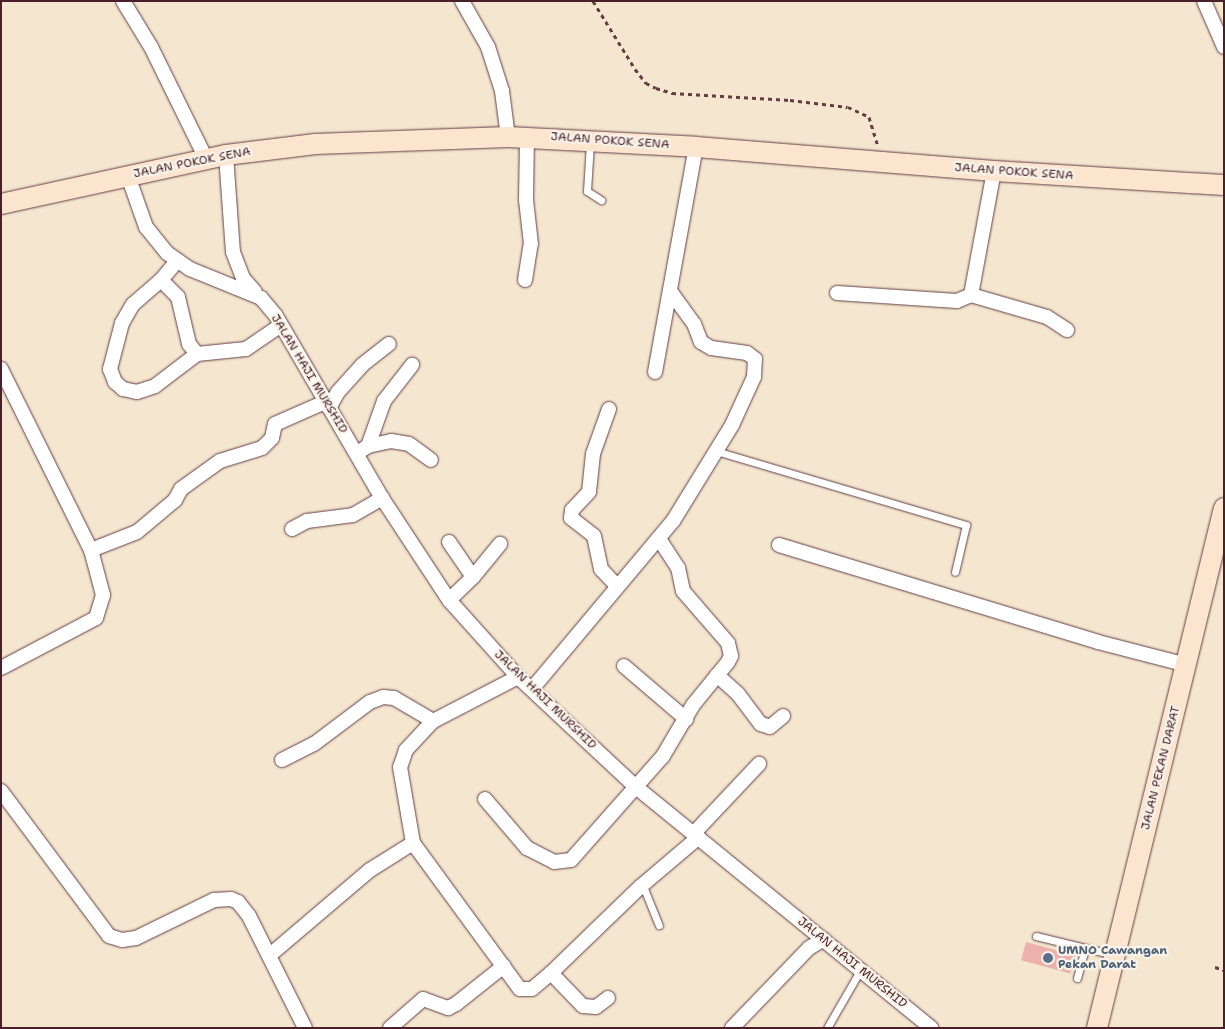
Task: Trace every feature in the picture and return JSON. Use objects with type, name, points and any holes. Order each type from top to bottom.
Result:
[{"type":"main road","name":"JALAN POKOK SENA","points":[[1,204],[226,155],[315,144],[517,136],[696,147],[994,171],[1224,185]]},
{"type":"main road","name":"JALAN PEKAN DARAT","points":[[1097,1028],[1224,508]]},
{"type":"street","points":[[123,1],[151,47],[206,158]]},
{"type":"street","points":[[462,1],[488,47],[517,136],[531,244],[525,280]]},
{"type":"street","points":[[1204,1],[1224,47]]},
{"type":"street","points":[[655,372],[696,147]]},
{"type":"street","points":[[226,155],[233,252],[243,278],[261,298]]},
{"type":"street","points":[[971,295],[994,171]]},
{"type":"street","name":"JALAN HAJI MURSHID","points":[[128,176],[146,227],[177,261],[261,298],[281,325],[327,405],[363,450],[382,498],[449,600],[518,677],[636,787],[931,1028]]},
{"type":"street","points":[[177,261],[161,280],[134,304],[122,323],[110,369],[115,382],[123,389],[137,392],[155,386],[197,354],[246,349],[281,325]]},
{"type":"street","points":[[161,280],[178,297],[189,344],[197,354]]},
{"type":"street","points":[[532,689],[616,585],[659,539],[716,452],[754,377],[755,359],[747,353],[711,348],[701,342],[694,324],[671,292]]},
{"type":"street","points":[[837,293],[957,301],[971,295],[1047,316],[1067,330]]},
{"type":"street","points":[[91,550],[137,532],[174,500],[181,490],[220,461],[262,448],[272,438],[276,424],[327,405],[362,365],[389,344]]},
{"type":"street","points":[[363,450],[384,402],[412,365]]},
{"type":"street","points":[[1,369],[91,550],[103,595],[102,607],[96,618],[1,668]]},
{"type":"street","points":[[609,409],[593,454],[589,492],[572,510],[571,518],[594,536],[601,569],[616,585]]},
{"type":"street","points":[[363,450],[391,441],[409,444],[431,460]]},
{"type":"street","points":[[292,528],[307,521],[353,515],[382,498]]},
{"type":"street","points":[[485,799],[527,848],[542,858],[563,863],[578,853],[663,756],[686,720],[693,705],[731,656],[728,643],[683,591],[678,568],[659,539]]},
{"type":"street","points":[[449,542],[473,577]]},
{"type":"street","points":[[449,600],[473,577],[500,544]]},
{"type":"street","points":[[779,546],[1098,642],[1187,665]]},
{"type":"street","points":[[624,666],[686,720]]},
{"type":"street","points":[[718,675],[738,694],[761,724],[770,727],[783,716]]},
{"type":"street","points":[[518,677],[433,722],[401,759],[402,786],[413,843],[523,990],[532,989],[551,973],[696,835],[760,764]]},
{"type":"street","points":[[282,760],[314,744],[370,702],[383,697],[394,698],[433,722]]},
{"type":"street","points":[[1,791],[109,936],[122,940],[136,938],[214,900],[231,899],[242,905],[276,950],[306,1028]]},
{"type":"street","points":[[276,950],[370,870],[413,843]]},
{"type":"street","points":[[732,1028],[810,948],[824,939]]},
{"type":"street","points":[[390,1028],[423,1000],[448,1008],[456,1004],[504,966]]},
{"type":"street","points":[[551,973],[583,1006],[596,1007],[608,998]]},
{"type":"lane","points":[[590,140],[587,191],[601,200]]},
{"type":"lane","points":[[716,452],[966,525],[955,572]]},
{"type":"lane","points":[[640,887],[645,892],[658,925]]},
{"type":"lane","points":[[1036,936],[1114,955]]},
{"type":"lane","points":[[1077,978],[1085,948]]},
{"type":"lane","points":[[827,1028],[861,969]]},
{"type":"path","points":[[593,1],[646,83],[672,93],[790,100],[848,107],[869,117],[876,134],[879,162]]},
{"type":"path","points":[[1215,967],[1224,970]]},
{"type":"building","name":"UMNO Cawangan Pekan Darat","points":[[1026,942],[1075,955],[1070,974],[1021,960]]},
{"type":"place","name":"UMNO Cawangan Pekan Darat","points":[[1048,958]]}]
